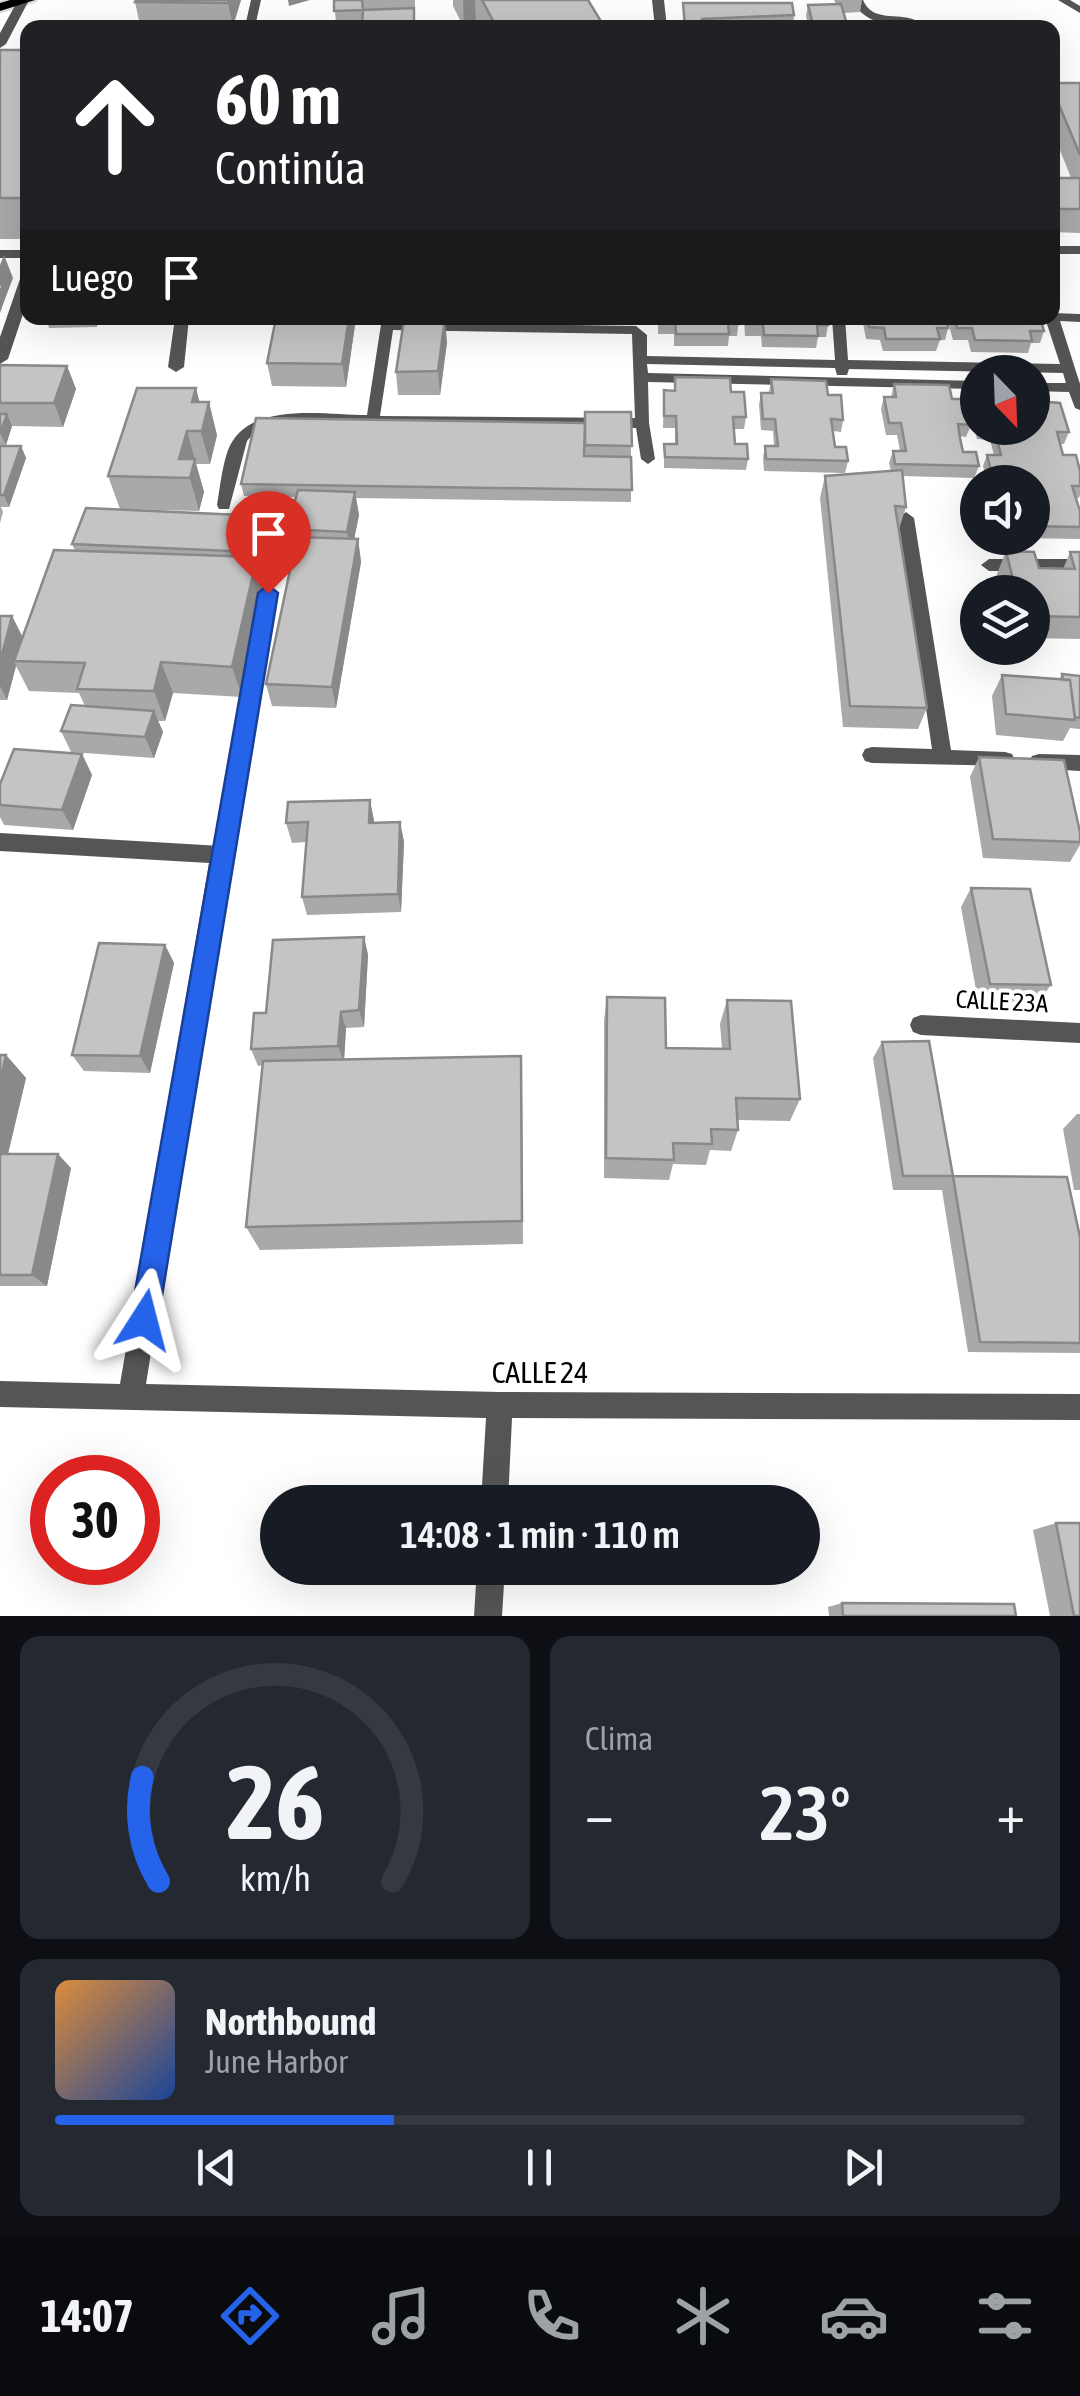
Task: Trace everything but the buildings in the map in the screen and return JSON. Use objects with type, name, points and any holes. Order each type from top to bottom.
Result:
[{"type":"main road","points":[[0,7],[25,1]]},
{"type":"street","points":[[0,44],[25,1]]},
{"type":"street","points":[[0,360],[20,300]]},
{"type":"street","points":[[176,366],[181,325]]},
{"type":"street","points":[[906,518],[943,758]]},
{"type":"street","points":[[872,755],[1080,764]]},
{"type":"street","points":[[0,842],[220,855],[131,1397]]},
{"type":"street","name":"CALLE 23A","points":[[921,1024],[1080,1033]]},
{"type":"street","name":"CALLE 24","points":[[0,1394],[500,1406],[1080,1407]]},
{"type":"street","points":[[495,1485],[500,1406]]},
{"type":"street","points":[[488,1616],[490,1585]]},
{"type":"lane","points":[[858,0],[860,10],[868,17],[910,20]]},
{"type":"lane","points":[[1063,0],[1080,10]]},
{"type":"lane","points":[[373,419],[388,325]]},
{"type":"lane","points":[[530,325],[624,327],[640,335],[642,423],[648,459]]},
{"type":"lane","points":[[839,325],[843,382]]},
{"type":"lane","points":[[1055,325],[1080,405]]},
{"type":"lane","points":[[641,360],[1070,369]]},
{"type":"lane","points":[[641,377],[960,385]]},
{"type":"lane","points":[[1050,387],[1074,388]]},
{"type":"lane","points":[[224,506],[241,435],[252,423],[274,418],[642,423]]},
{"type":"lane","points":[[989,565],[1080,565]]},
{"type":"lane","points":[[220,855],[268,593]]},
{"type":"route","points":[[144,1320],[220,855],[268,593]]}]
